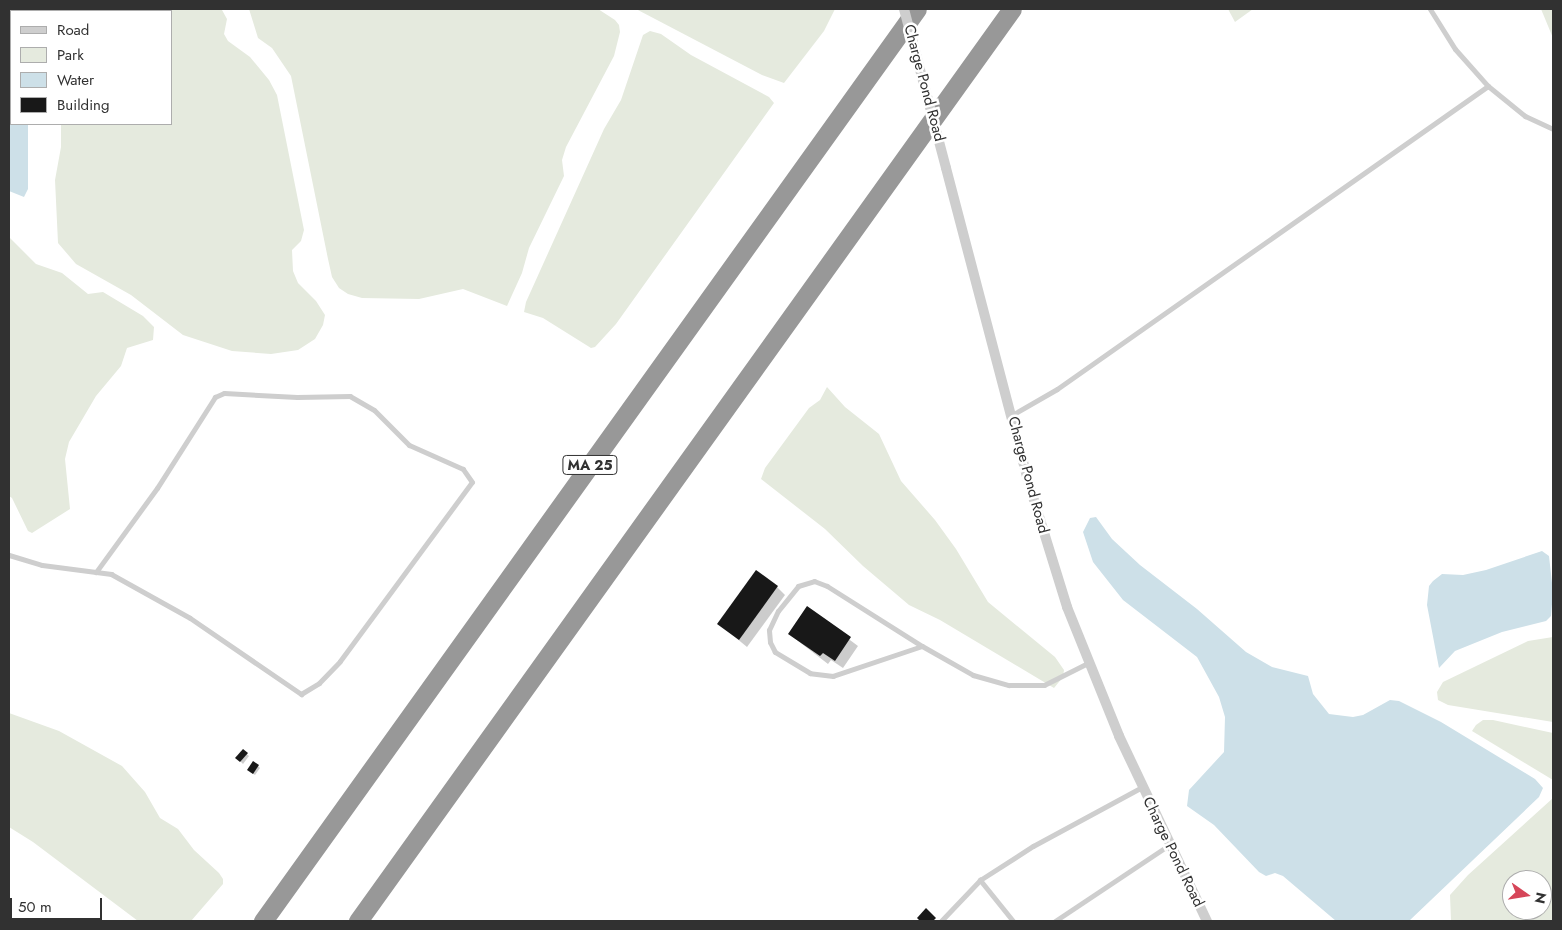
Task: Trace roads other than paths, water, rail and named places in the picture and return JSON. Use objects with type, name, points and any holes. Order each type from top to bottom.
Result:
[{"type":"highway","name":"MA 25","points":[[263,921],[917,9]]},
{"type":"highway","points":[[358,921],[1012,9]]},
{"type":"street","name":"Charge Pond Road","points":[[904,9],[1037,514],[1088,663],[1142,787],[1207,921]]},
{"type":"lane","points":[[1430,9],[1455,49],[1488,86],[1525,116],[1553,129]]},
{"type":"lane","points":[[1012,415],[1057,389],[1488,86]]},
{"type":"lane","points":[[9,555],[42,565],[111,574],[190,618],[301,694],[318,683],[340,661],[472,482],[463,469],[409,445],[374,410],[350,396],[297,397],[224,392],[215,397],[157,488],[96,572]]},
{"type":"lane","points":[[922,646],[833,676],[810,673],[775,652],[770,642],[769,630],[778,611],[798,586],[814,581],[827,586],[922,646],[973,675],[1009,685],[1044,685],[1088,663]]},
{"type":"lane","points":[[941,921],[980,880],[1033,846],[1142,787]]},
{"type":"lane","points":[[1055,921],[1169,845]]},
{"type":"lane","points":[[980,880],[1013,921]]},
{"type":"water","points":[[9,96],[10,125],[28,125],[28,189],[24,197],[9,191]]},
{"type":"water","points":[[1096,517],[1112,539],[1140,565],[1197,609],[1246,652],[1272,667],[1308,676],[1313,694],[1329,714],[1353,717],[1363,715],[1390,700],[1399,701],[1441,722],[1535,779],[1543,788],[1539,797],[1409,921],[1336,921],[1283,876],[1275,873],[1266,876],[1259,872],[1214,825],[1187,806],[1189,790],[1224,752],[1225,717],[1219,697],[1197,657],[1123,600],[1093,562],[1083,532],[1090,518]]},
{"type":"water","points":[[1542,551],[1549,556],[1553,592],[1551,616],[1546,621],[1502,632],[1455,651],[1439,668],[1427,605],[1429,586],[1433,581],[1442,574],[1463,575],[1486,570]]}]
